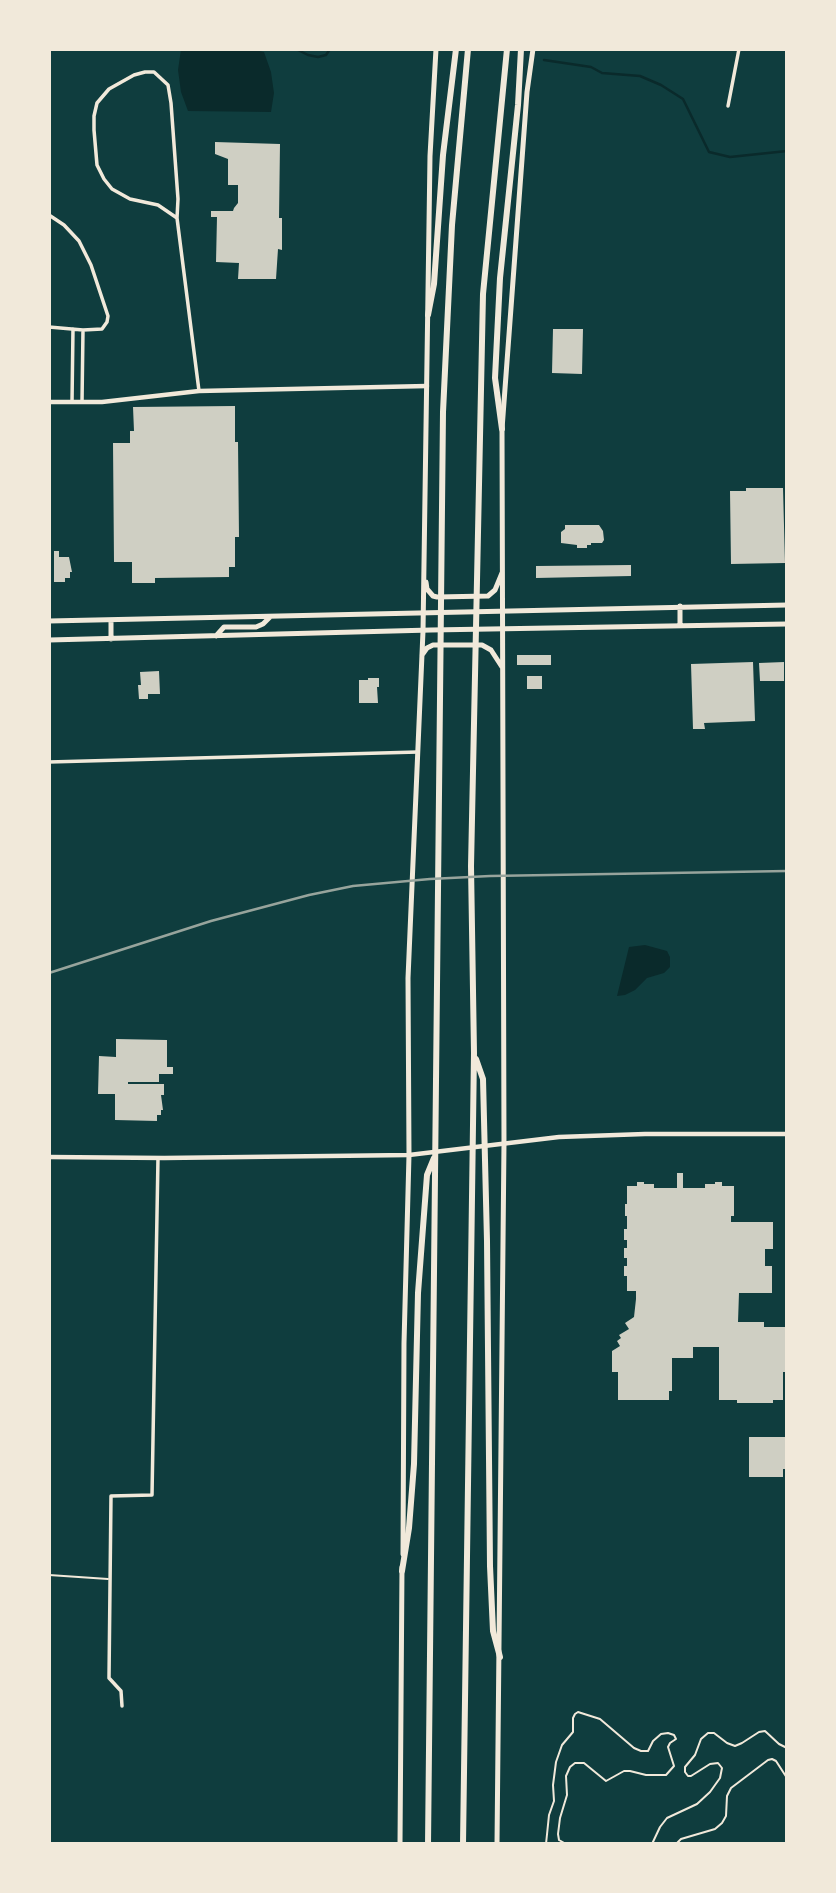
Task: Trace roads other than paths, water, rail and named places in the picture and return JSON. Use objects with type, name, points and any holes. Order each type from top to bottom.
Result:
[{"type":"highway","points":[[428,315],[434,284],[443,155],[456,49]]},
{"type":"highway","points":[[428,1844],[445,358],[453,211],[468,49]]},
{"type":"highway","points":[[463,1844],[474,1053],[471,866],[482,294],[507,49]]},
{"type":"highway","points":[[502,429],[495,378],[499,291],[521,49]]},
{"type":"highway","points":[[474,1053],[483,1079],[490,1566],[493,1631],[500,1657]]},
{"type":"highway","points":[[402,1571],[409,1528],[414,1464],[418,1293],[427,1175],[435,1154]]},
{"type":"main road","points":[[400,1844],[404,1343],[409,1155],[408,978],[423,631],[431,128],[436,49]]},
{"type":"main road","points":[[497,1844],[505,1143],[502,429],[527,92],[533,49]]},
{"type":"main road","points":[[424,567],[428,589],[437,597],[488,596],[495,590],[503,570]]},
{"type":"main road","points":[[49,621],[787,605]]},
{"type":"main road","points":[[680,607],[680,626]]},
{"type":"main road","points":[[216,636],[224,627],[256,627],[270,617]]},
{"type":"main road","points":[[111,620],[111,639]]},
{"type":"main road","points":[[49,640],[787,624]]},
{"type":"main road","points":[[422,655],[433,645],[482,645],[491,650],[503,668]]},
{"type":"street","points":[[728,106],[739,49]]},
{"type":"street","points":[[177,218],[158,205],[130,199],[112,189],[97,165],[94,130],[97,103],[109,89],[134,75],[154,72],[168,85],[178,199],[177,218],[198,391]]},
{"type":"street","points":[[49,215],[64,225],[79,241],[91,265],[107,316],[107,322],[102,329],[49,327]]},
{"type":"street","points":[[72,402],[73,329]]},
{"type":"street","points":[[82,402],[83,330]]},
{"type":"street","points":[[49,402],[102,402],[198,391],[428,386]]},
{"type":"street","points":[[49,762],[418,752]]},
{"type":"street","points":[[49,1157],[409,1155],[559,1137],[787,1134]]},
{"type":"street","points":[[122,1706],[121,1691],[109,1678],[111,1496],[152,1495],[158,1158]]},
{"type":"lane","points":[[49,1575],[109,1579]]},
{"type":"water","points":[[181,49],[250,49],[264,52],[274,93],[271,112],[188,111],[181,92],[178,70]]},
{"type":"water","points":[[645,945],[667,951],[670,967],[664,973],[647,978],[635,990],[617,996],[629,947]]},
{"type":"waterway","points":[[296,49],[318,57],[326,55],[330,49]]},
{"type":"waterway","points":[[544,60],[591,67],[602,73],[640,76],[661,85],[683,99],[709,152],[730,157],[787,151]]},
{"type":"railway","points":[[49,973],[211,921],[353,886],[490,876],[787,871]]}]
